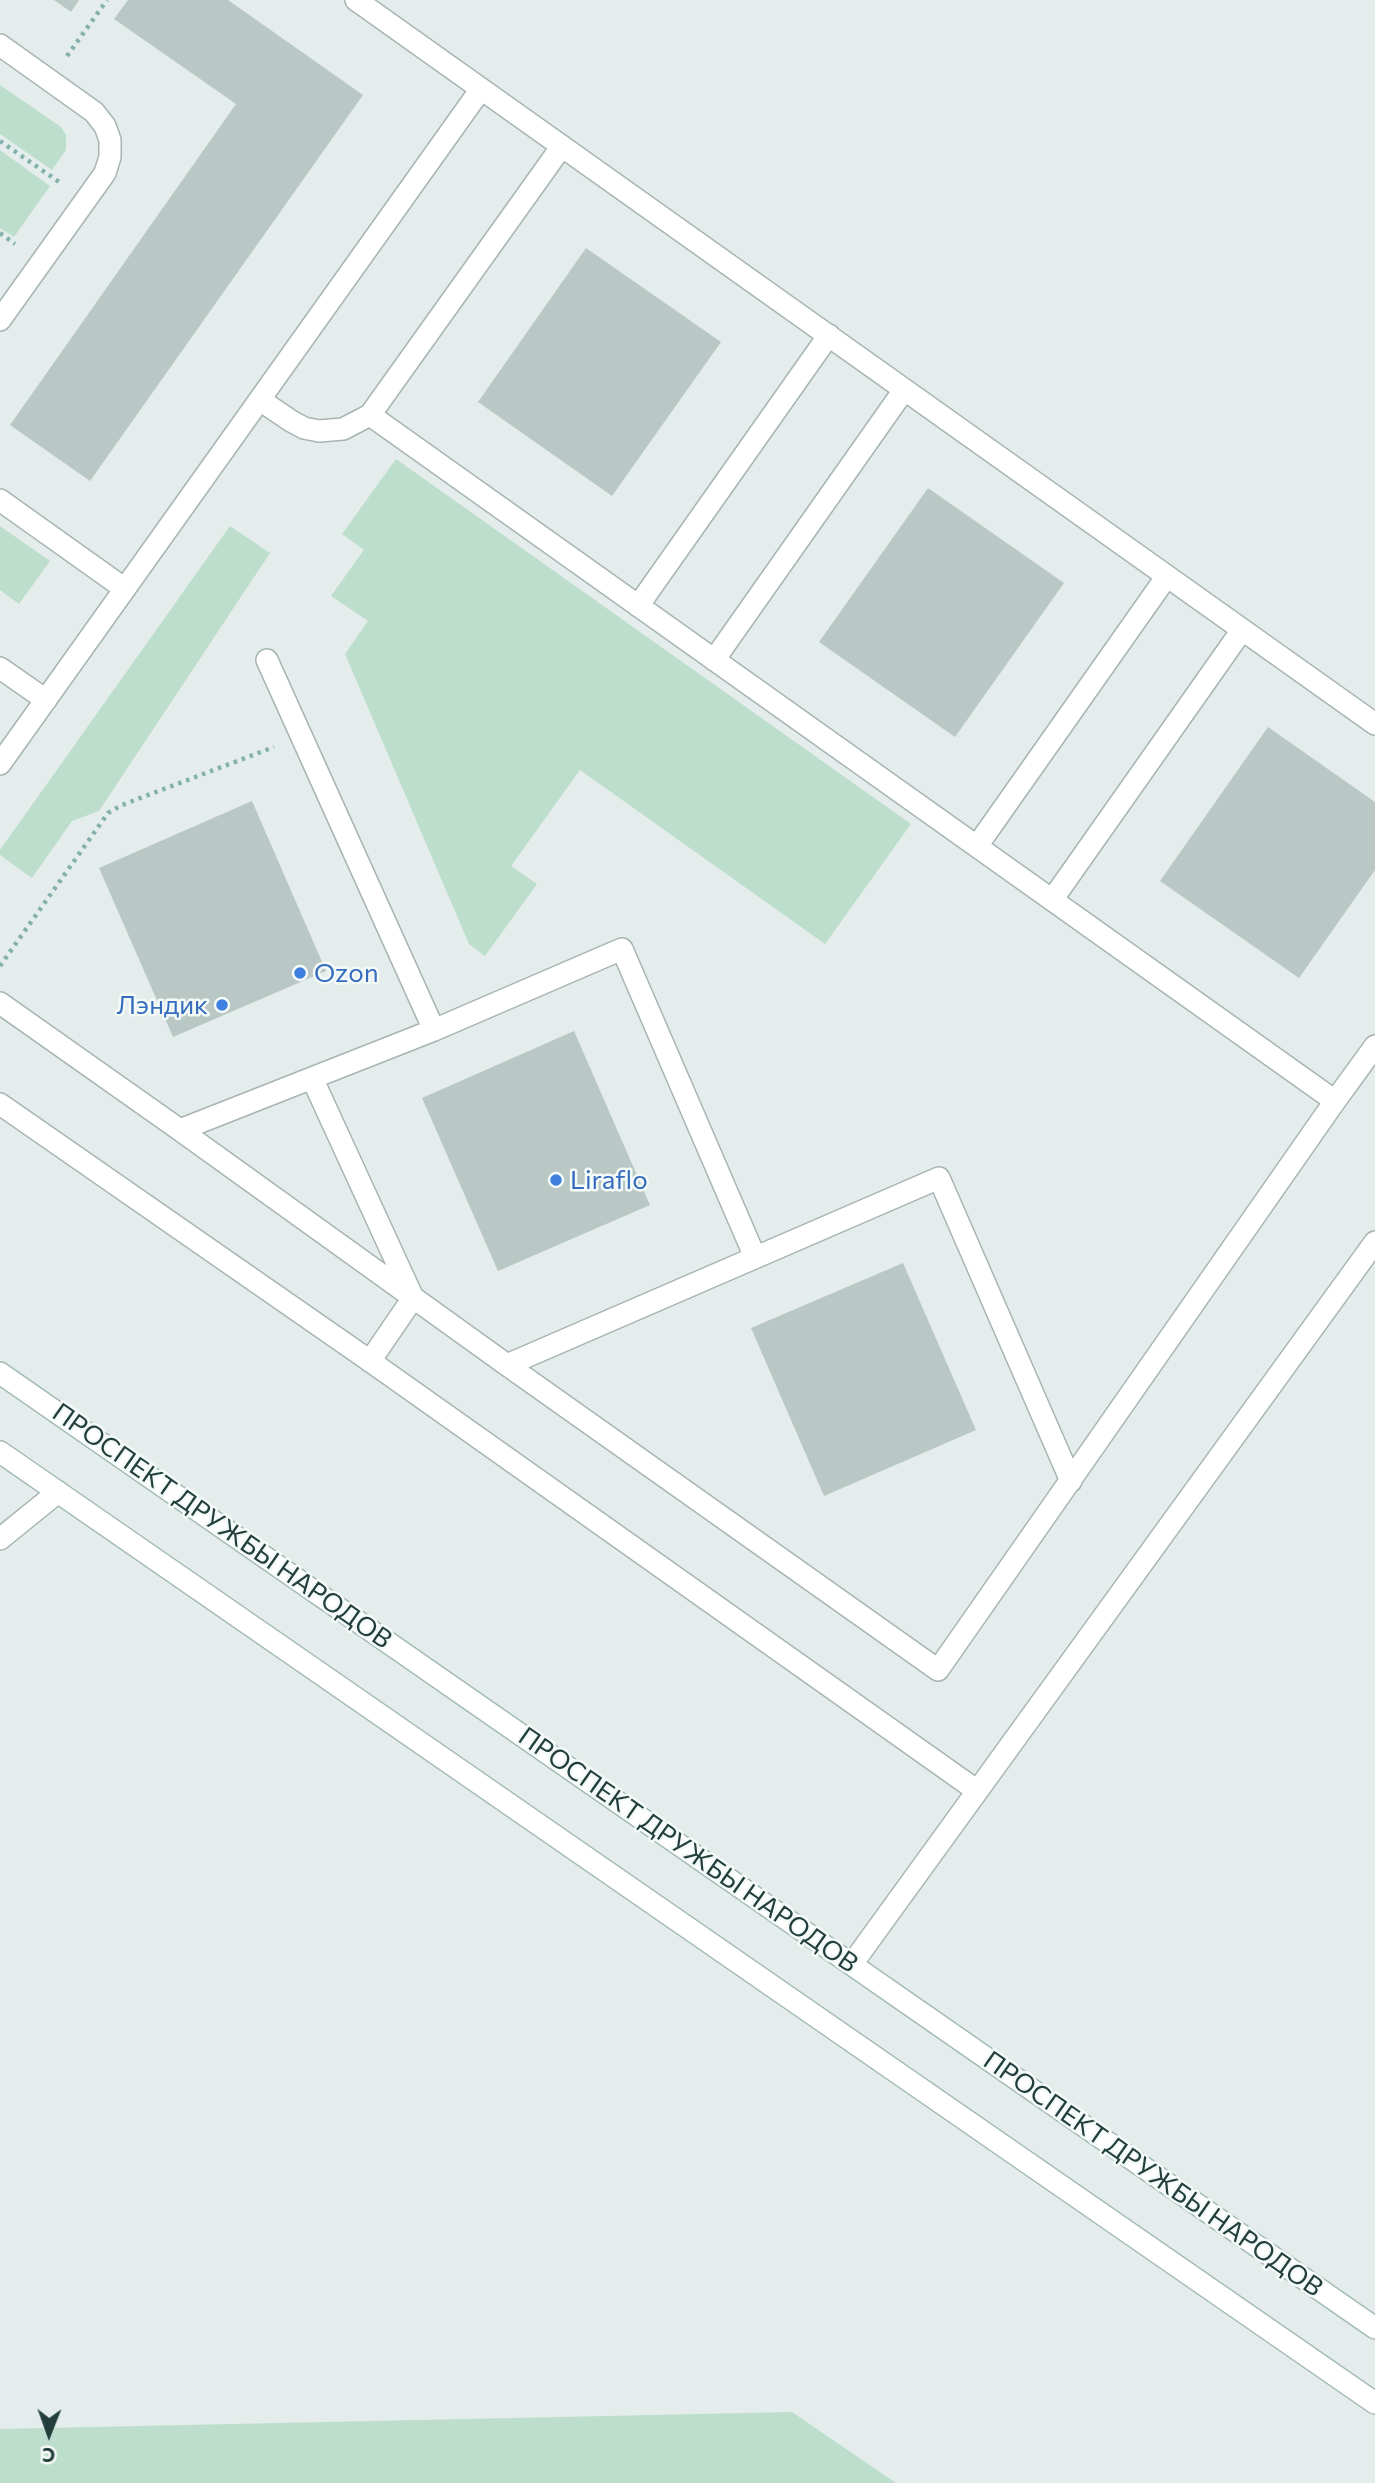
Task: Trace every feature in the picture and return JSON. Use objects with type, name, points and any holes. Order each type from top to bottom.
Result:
[{"type":"main road","points":[[356,0],[1375,724]]},
{"type":"main road","points":[[0,45],[94,112],[105,126],[110,141],[110,157],[105,173],[0,320]]},
{"type":"main road","points":[[0,764],[481,89]]},
{"type":"main road","points":[[260,400],[304,428],[318,431],[343,429],[370,415],[562,146]]},
{"type":"main road","points":[[638,606],[829,335]]},
{"type":"main road","points":[[714,660],[904,390]]},
{"type":"main road","points":[[370,415],[1335,1101]]},
{"type":"main road","points":[[0,500],[125,589]]},
{"type":"main road","points":[[977,846],[1167,576]]},
{"type":"main road","points":[[1052,900],[1242,630]]},
{"type":"main road","points":[[267,660],[434,1030]]},
{"type":"main road","points":[[0,668],[46,700]]},
{"type":"main road","points":[[180,1130],[434,1030],[622,949],[755,1257]]},
{"type":"main road","points":[[0,1003],[938,1670],[1375,1046]]},
{"type":"main road","points":[[312,1079],[413,1298]]},
{"type":"main road","points":[[0,1104],[370,1361],[976,1790]]},
{"type":"main road","points":[[507,1365],[939,1178],[1071,1481]]},
{"type":"main road","points":[[852,1964],[1375,1241]]},
{"type":"main road","points":[[370,1361],[413,1298]]},
{"type":"main road","name":"ПРОСПЕКТ ДРУЖБЫ НАРОДОВ","points":[[0,1373],[1375,2328]]},
{"type":"main road","points":[[0,1452],[1375,2403]]},
{"type":"main road","points":[[0,1539],[58,1492]]},
{"type":"path","points":[[50,81],[107,0]]},
{"type":"path","points":[[0,141],[85,201]]},
{"type":"path","points":[[0,966],[108,813],[122,805],[300,737]]},
{"type":"green space","points":[[0,85],[61,127],[66,135],[66,150],[52,170],[0,134]]},
{"type":"green space","points":[[0,150],[50,186],[14,237],[0,228]]},
{"type":"green space","points":[[396,459],[911,824],[825,944],[580,770],[511,866],[537,884],[485,956],[469,944],[345,654],[368,621],[331,596],[364,550],[342,534]]},
{"type":"green space","points":[[0,526],[50,561],[19,604],[0,590]]},
{"type":"green space","points":[[230,526],[270,553],[99,811],[72,821],[32,878],[0,855],[0,850]]},
{"type":"green space","points":[[792,2412],[896,2483],[0,2483],[0,2429]]},
{"type":"building","points":[[54,0],[79,0],[71,12]]},
{"type":"building","points":[[128,0],[228,0],[363,95],[90,481],[10,425],[236,104],[114,19]]},
{"type":"building","points":[[586,248],[721,342],[612,496],[478,402]]},
{"type":"building","points":[[928,488],[1064,583],[955,737],[819,642]]},
{"type":"building","points":[[1268,727],[1375,802],[1375,870],[1299,978],[1160,881]]},
{"type":"building","points":[[252,801],[326,971],[173,1037],[99,868]]},
{"type":"building","points":[[574,1031],[650,1205],[498,1271],[422,1098]]},
{"type":"building","points":[[903,1263],[976,1430],[824,1496],[751,1328]]},
{"type":"place","name":"Ozon","points":[[300,973]]},
{"type":"place","name":"Лэндик","points":[[222,1005]]},
{"type":"place","name":"Liraflo","points":[[556,1180]]}]
